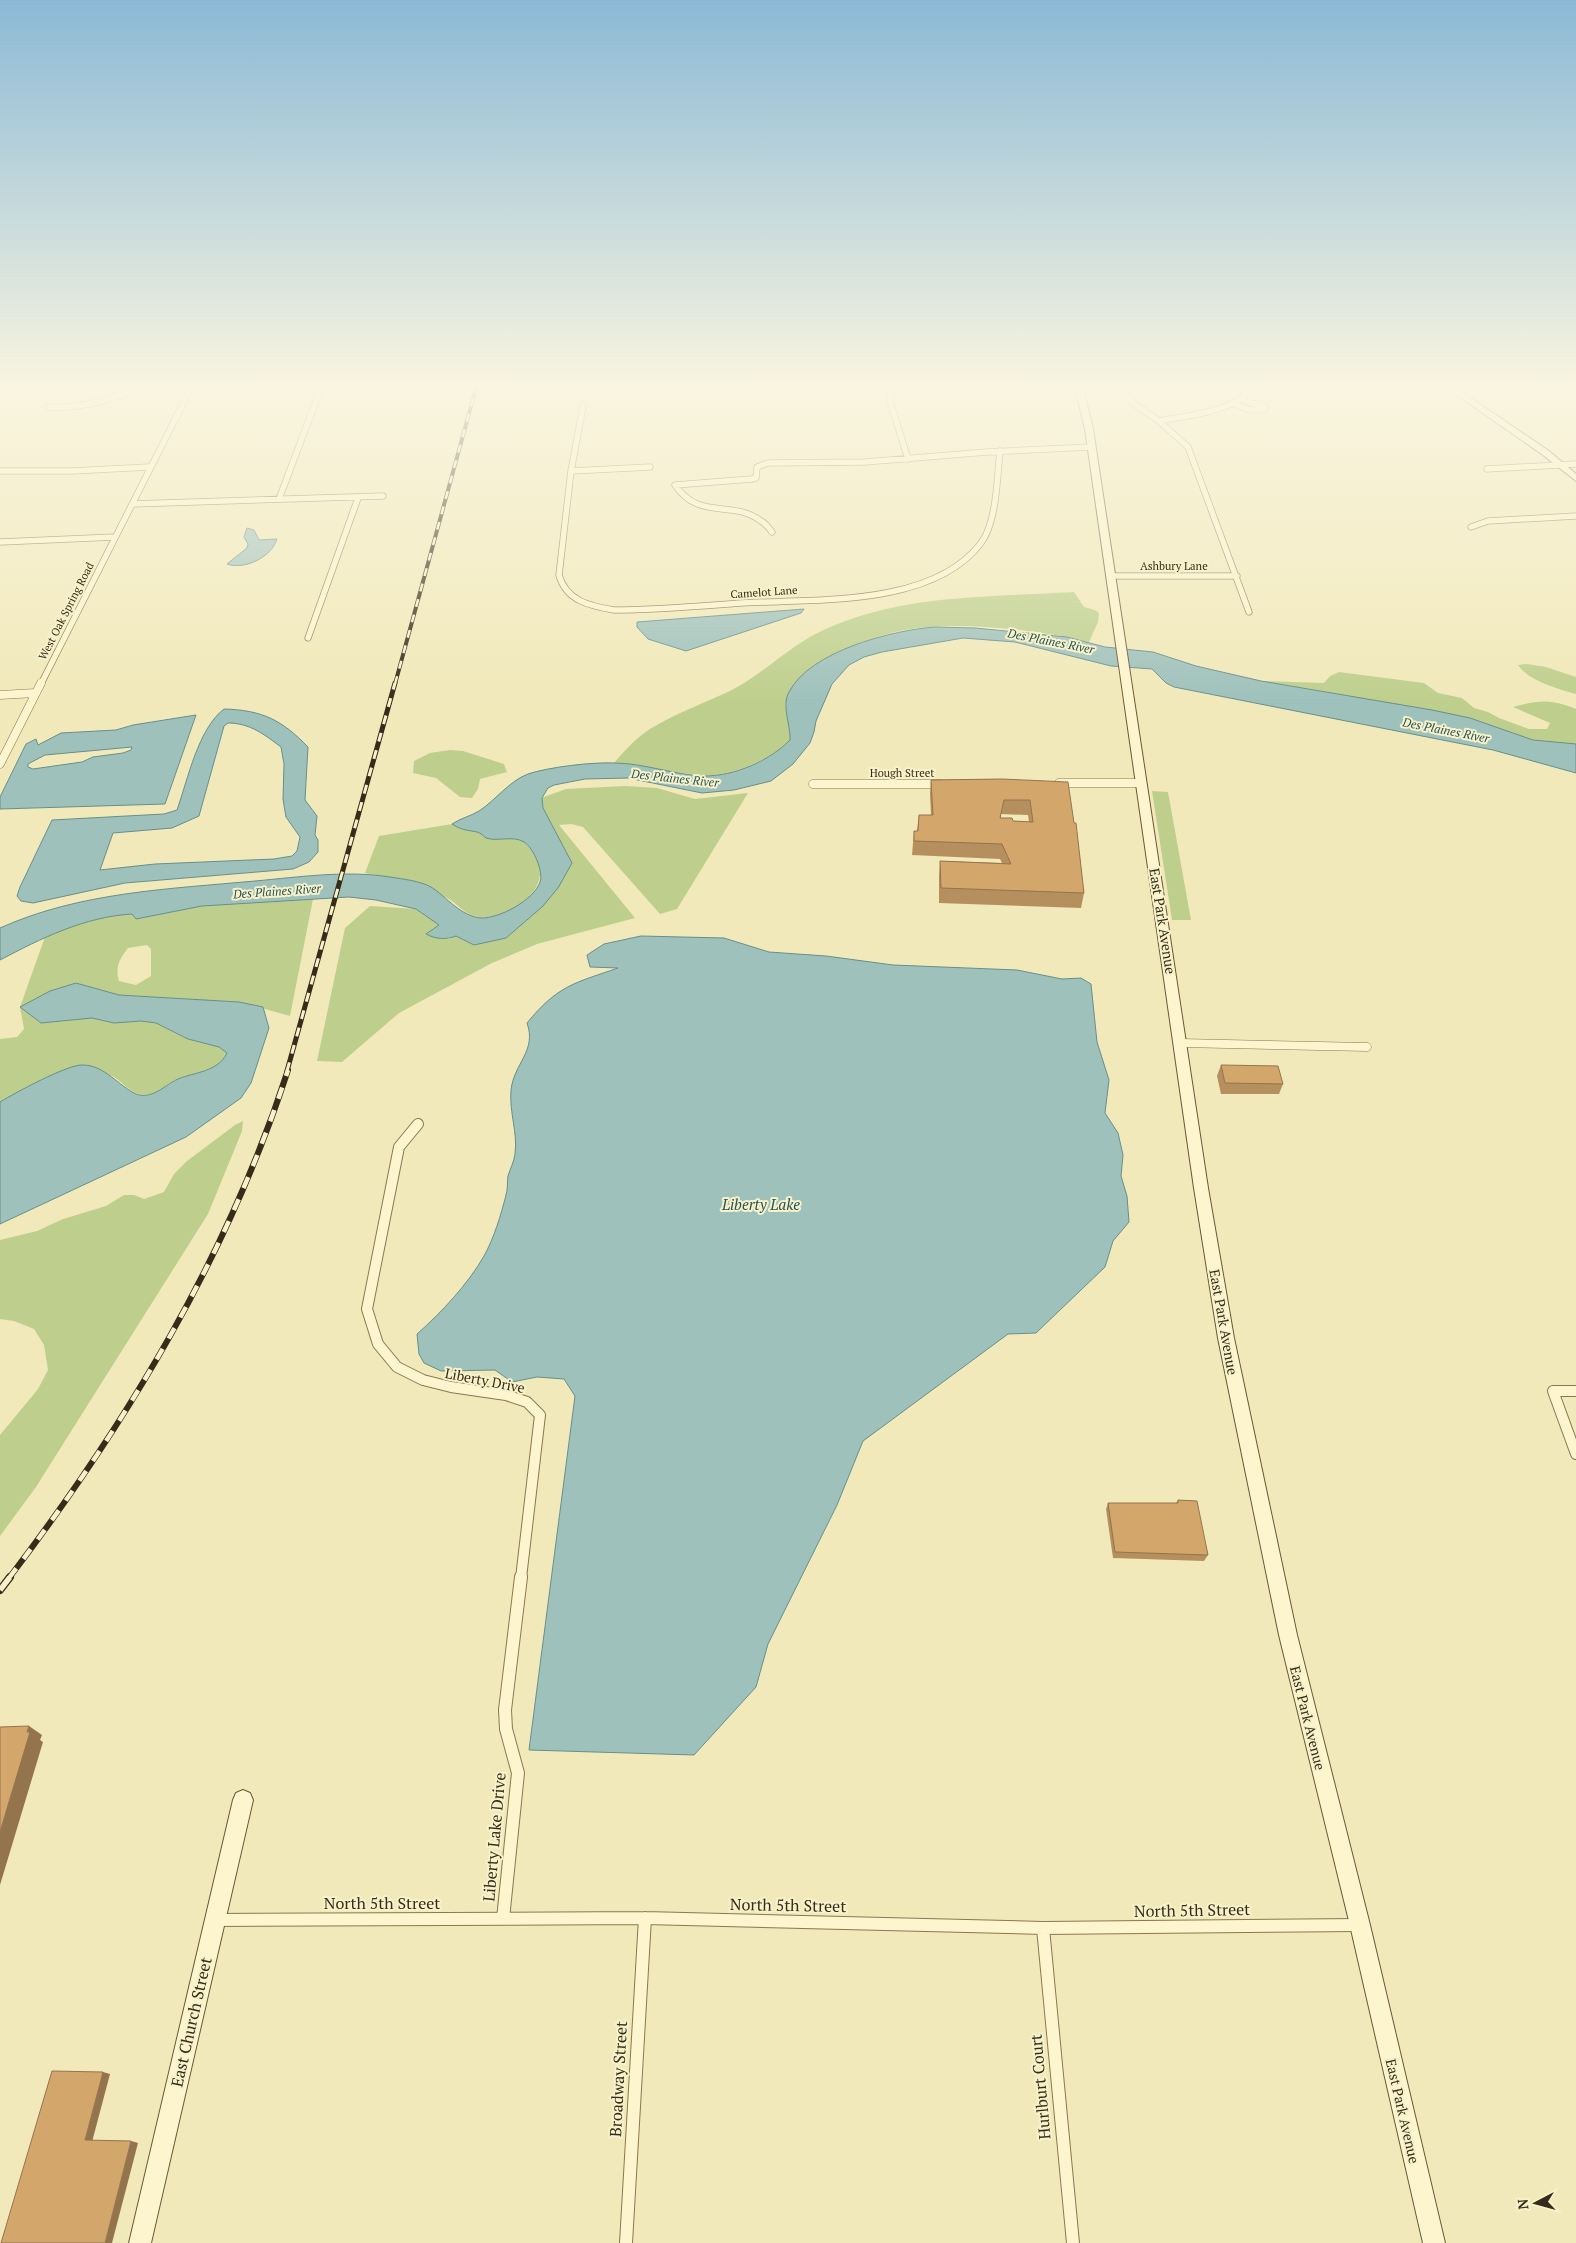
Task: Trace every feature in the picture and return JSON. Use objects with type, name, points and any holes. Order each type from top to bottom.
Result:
[{"type":"main road","name":"East Park Avenue","points":[[1098,493],[1201,1188],[1226,1338],[1288,1635],[1360,1925],[1434,2243]]},
{"type":"main road","name":"East Church Street","points":[[140,2243],[243,1800]]},
{"type":"street","name":"West Oak Spring Road","points":[[0,764],[137,493]]},
{"type":"street","points":[[279,499],[281,493]]},
{"type":"street","name":"Camelot Lane","points":[[568,493],[559,575],[560,583],[569,595],[585,604],[614,610],[627,610],[866,596],[898,590],[926,581],[953,569],[967,559],[982,542],[990,522],[994,493]]},
{"type":"street","points":[[680,493],[691,502],[700,506],[735,509],[753,515],[768,525],[772,532]]},
{"type":"street","points":[[1205,493],[1250,612]]},
{"type":"street","points":[[132,504],[383,496]]},
{"type":"street","points":[[308,638],[358,498]]},
{"type":"street","points":[[1471,527],[1488,522],[1576,516]]},
{"type":"street","points":[[0,542],[115,537]]},
{"type":"street","name":"Ashbury Lane","points":[[1111,576],[1237,576]]},
{"type":"street","points":[[0,695],[35,693]]},
{"type":"street","points":[[1047,783],[1141,783]]},
{"type":"street","name":"Hough Street","points":[[813,784],[954,784]]},
{"type":"street","points":[[1181,1043],[1367,1047]]},
{"type":"street","name":"Liberty Drive","points":[[418,1124],[398,1147],[367,1309],[369,1326],[376,1343],[387,1358],[401,1370],[440,1386],[522,1399],[536,1406],[540,1415],[506,1700]]},
{"type":"street","points":[[1576,1391],[1553,1391],[1576,1454]]},
{"type":"street","name":"Liberty Lake Drive","points":[[503,1919],[518,1773],[506,1729],[506,1700]]},
{"type":"street","name":"North 5th Street","points":[[215,1920],[645,1918],[1043,1928],[1360,1925]]},
{"type":"street","name":"Broadway Street","points":[[626,2243],[645,1918]]},
{"type":"street","name":"Hurlburt Court","points":[[1043,1928],[1073,2243]]},
{"type":"green space","points":[[1074,592],[1084,607],[1099,613],[1098,622],[1089,642],[1048,634],[976,626],[931,627],[892,633],[856,645],[821,661],[809,670],[785,704],[791,731],[790,740],[772,754],[749,766],[725,773],[702,775],[614,763],[631,744],[650,729],[680,713],[732,690],[815,634],[857,617],[887,609],[949,599]]},
{"type":"green space","points":[[1527,664],[1546,667],[1576,677],[1576,694],[1552,687],[1529,676],[1518,665]]},
{"type":"green space","points":[[1339,672],[1424,683],[1438,693],[1462,698],[1474,708],[1529,729],[1547,729],[1550,723],[1513,707],[1544,702],[1567,706],[1576,709],[1576,744],[1533,740],[1470,718],[1432,710],[1261,681],[1324,683],[1330,676]]},
{"type":"green space","points":[[450,750],[463,751],[504,764],[507,772],[480,779],[478,789],[472,798],[460,797],[436,778],[413,773],[414,761],[430,753]]},
{"type":"green space","points":[[625,786],[657,788],[695,799],[748,793],[677,909],[660,914],[583,827],[571,824],[559,825],[635,918],[537,944],[492,963],[399,1013],[342,1062],[317,1061],[345,928],[370,906],[416,909],[439,925],[426,934],[449,939],[456,936],[474,945],[506,938],[542,907],[541,798],[566,789]]},
{"type":"green space","points":[[1152,791],[1168,792],[1191,920],[1172,920]]},
{"type":"green space","points":[[452,824],[487,838],[515,839],[527,844],[533,851],[540,867],[539,880],[535,889],[520,904],[510,910],[500,915],[480,917],[469,914],[450,900],[425,888],[396,879],[365,873],[379,836]]},
{"type":"green space","points":[[313,899],[290,1016],[239,1002],[119,995],[76,983],[20,1007],[45,937],[66,929],[98,919],[120,915],[132,914],[137,919],[202,906]],"holes":[[[147,945],[151,949],[151,976],[136,985],[119,981],[117,972],[119,964],[128,948]]]},
{"type":"green space","points":[[20,1007],[41,1023],[92,1018],[114,1023],[141,1021],[156,1023],[188,1039],[219,1047],[227,1053],[212,1068],[178,1079],[155,1093],[145,1095],[136,1093],[114,1077],[86,1065],[0,1102],[0,1039],[17,1037],[24,1029]]},
{"type":"green space","points":[[243,1121],[242,1131],[208,1214],[36,1487],[0,1536],[0,1435],[38,1389],[48,1370],[44,1345],[34,1329],[14,1321],[0,1319],[0,1240],[37,1231],[63,1219],[106,1206],[124,1195],[134,1195],[144,1199],[164,1192],[174,1174],[187,1161]]},
{"type":"water","points":[[247,528],[254,530],[259,540],[277,539],[274,546],[263,557],[249,564],[227,564],[247,548],[248,544],[244,537]]},
{"type":"water","points":[[804,609],[801,613],[686,651],[648,639],[637,627],[637,622]]},
{"type":"water","name":"Des Plaines River","points":[[935,627],[975,628],[1067,637],[1105,647],[1153,652],[1196,666],[1261,681],[1470,718],[1533,740],[1576,744],[1576,773],[1493,750],[1174,687],[1166,683],[1152,669],[1111,666],[1015,642],[963,638],[882,652],[864,657],[849,665],[832,684],[816,721],[810,743],[793,764],[771,781],[734,790],[702,793],[628,778],[585,779],[548,788],[542,798],[543,808],[572,863],[558,888],[542,907],[506,938],[474,945],[456,936],[433,937],[426,934],[439,925],[416,909],[376,900],[349,897],[202,906],[136,919],[132,914],[97,919],[64,930],[0,960],[0,928],[30,916],[62,907],[93,899],[125,894],[306,876],[357,874],[390,877],[422,883],[431,887],[455,906],[474,917],[482,918],[498,915],[516,907],[537,889],[541,878],[534,854],[520,840],[490,839],[478,832],[461,829],[452,824],[485,807],[521,777],[537,771],[594,763],[625,764],[704,776],[728,773],[751,766],[782,748],[790,740],[786,709],[787,697],[800,678],[815,665],[833,654],[876,638]]},
{"type":"water","points":[[224,709],[260,714],[280,723],[308,747],[305,800],[317,816],[315,835],[318,840],[318,852],[309,862],[293,869],[125,883],[33,903],[21,901],[17,896],[20,887],[52,820],[164,814],[177,810],[195,755],[207,729]],"holes":[[[228,723],[257,730],[281,747],[284,764],[283,799],[286,817],[300,837],[297,851],[292,856],[274,859],[155,864],[100,870],[113,833],[172,828],[199,816],[224,726]]]},
{"type":"water","points":[[196,715],[165,804],[0,809],[0,797],[26,744],[36,739],[38,745],[61,733],[116,730],[133,725]],"holes":[[[132,747],[131,750],[123,753],[93,757],[82,762],[33,769],[28,767],[28,764],[45,755]]]},
{"type":"water","name":"Liberty Lake","points":[[641,936],[724,938],[769,952],[826,956],[893,965],[1017,970],[1062,979],[1081,978],[1091,984],[1097,1042],[1109,1080],[1105,1113],[1118,1133],[1123,1155],[1121,1176],[1127,1196],[1129,1222],[1113,1241],[1105,1267],[1036,1333],[1008,1334],[863,1441],[837,1505],[768,1644],[756,1687],[694,1755],[529,1750],[575,1396],[564,1379],[537,1377],[512,1382],[495,1370],[441,1371],[424,1363],[419,1354],[417,1334],[445,1307],[470,1277],[484,1256],[497,1226],[507,1193],[508,1176],[515,1154],[511,1090],[516,1072],[529,1041],[527,1023],[548,1000],[558,993],[578,982],[618,968],[590,967],[587,955],[604,944]]},
{"type":"water","points":[[76,983],[119,995],[239,1002],[263,1007],[269,1028],[251,1083],[241,1098],[186,1137],[0,1224],[0,1102],[54,1074],[83,1065],[98,1068],[136,1094],[147,1095],[178,1079],[212,1068],[227,1053],[219,1047],[188,1039],[156,1023],[141,1021],[114,1023],[92,1018],[41,1023],[20,1007],[50,991]]},
{"type":"building","points":[[1002,779],[1068,782],[1074,823],[1076,823],[1084,893],[941,888],[940,861],[1011,864],[1002,844],[914,841],[914,831],[918,831],[919,815],[933,815],[931,780]],"holes":[[[1004,800],[1030,800],[1033,822],[1000,818]]]},
{"type":"building","points":[[1221,1065],[1278,1066],[1283,1084],[1225,1083]]},
{"type":"building","points":[[1178,1500],[1197,1501],[1208,1555],[1115,1552],[1108,1503],[1178,1503]]},
{"type":"building","points":[[29,1726],[27,1732],[30,1732],[0,1832],[0,1727]]},
{"type":"building","points":[[52,2071],[103,2072],[85,2140],[131,2141],[105,2243],[1,2243]]},
{"type":"railway","points":[[395,684],[447,493]]},
{"type":"railway","points":[[287,1071],[395,683]]},
{"type":"railway","points":[[9,1578],[94,1459],[170,1336],[236,1206],[264,1139],[288,1070]]},
{"type":"railway","points":[[0,1590],[10,1577]]}]
